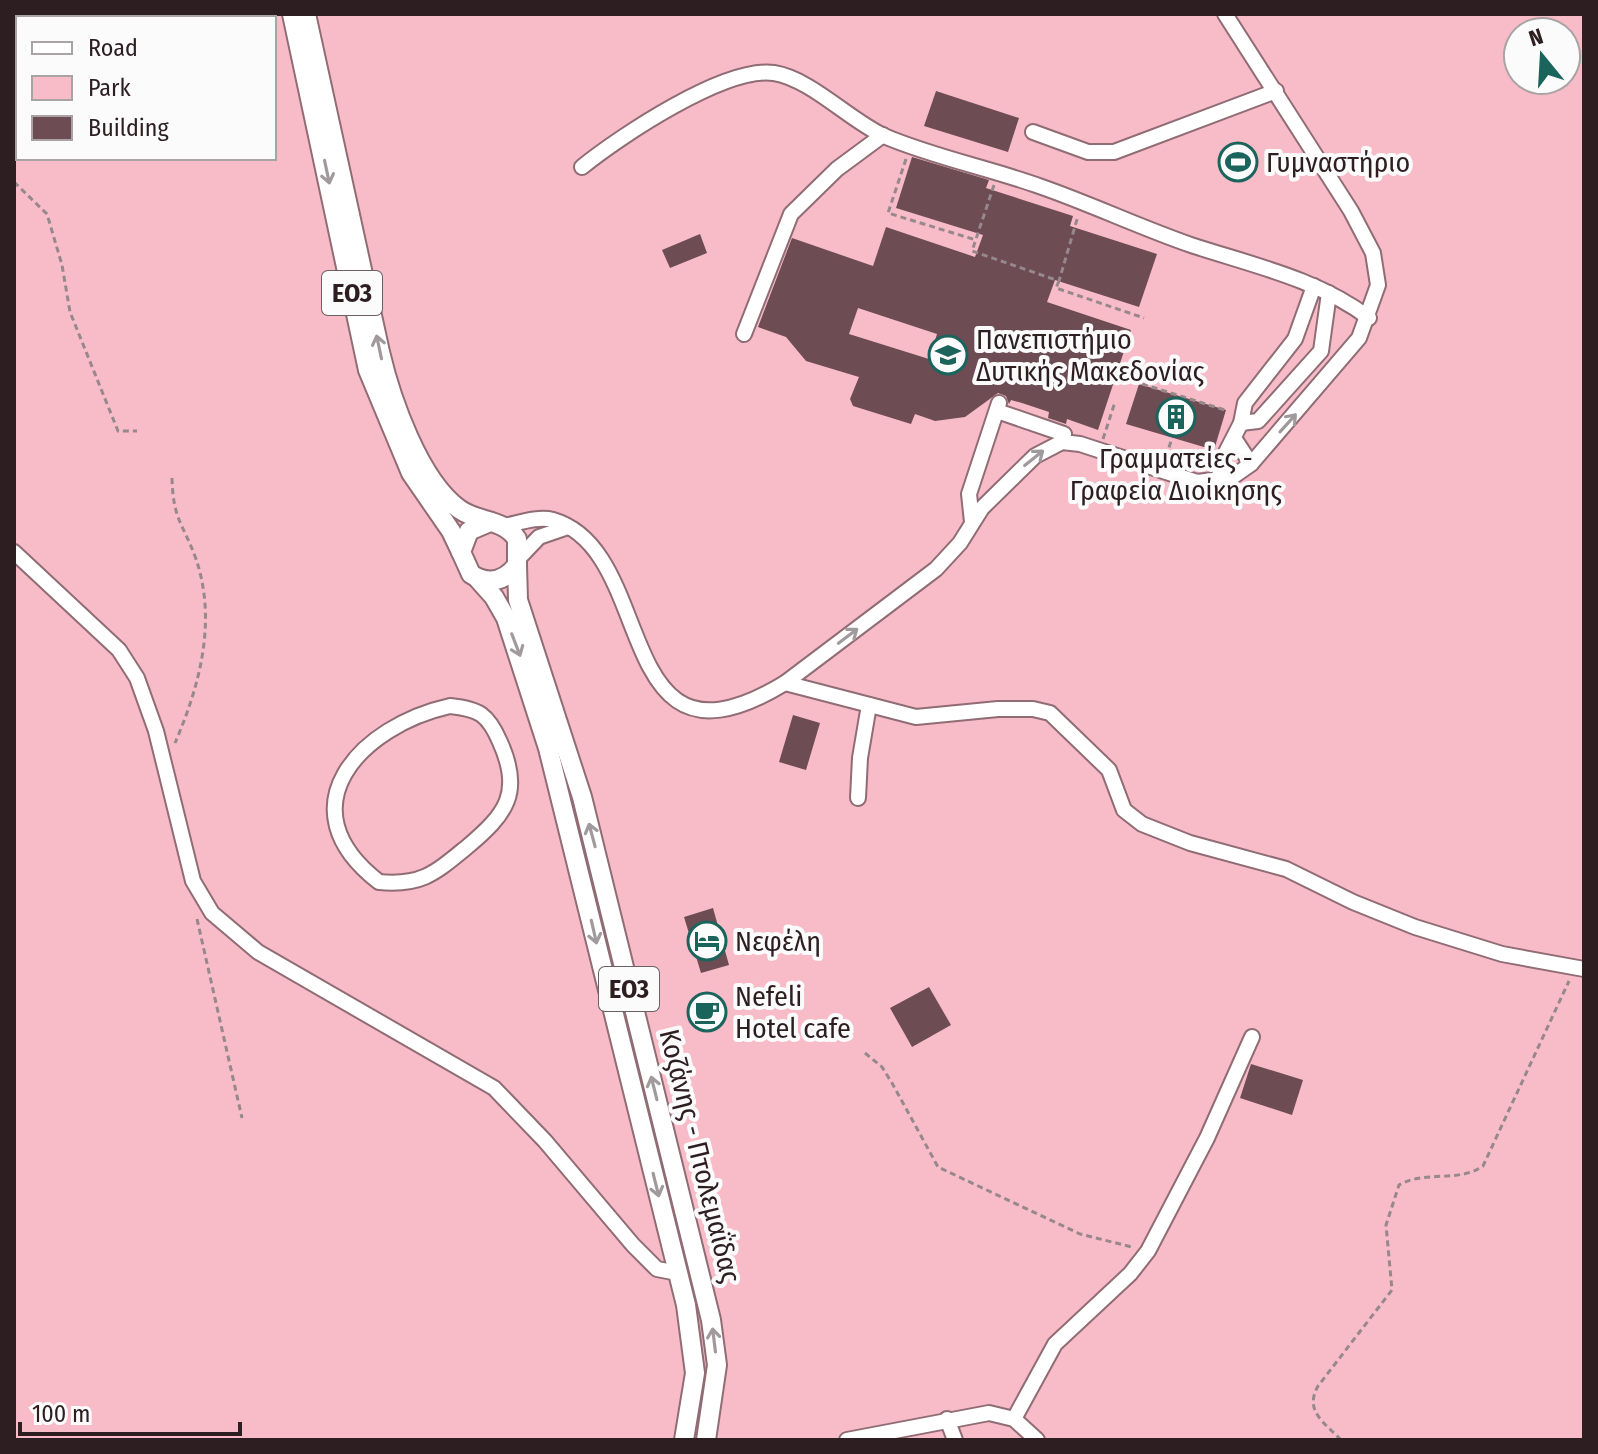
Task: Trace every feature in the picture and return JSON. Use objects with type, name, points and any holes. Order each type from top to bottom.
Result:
[{"type":"main road","name":"ΕΟ3","points":[[292,14],[368,370],[411,473],[451,531],[465,568],[478,579]]},
{"type":"main road","name":"ΕΟ3","points":[[306,14],[389,386],[439,492],[468,515],[497,524],[517,539],[518,561]]},
{"type":"main road","points":[[461,552],[469,531],[497,524]]},
{"type":"main road","points":[[478,579],[500,580],[518,561]]},
{"type":"main road","name":"Κοζάνης - Πτολεμαΐδας","points":[[518,561],[518,600],[565,738],[600,864],[711,1320],[717,1365],[706,1440]]},
{"type":"main road","name":"Κοζάνης - Πτολεμαΐδας","points":[[478,579],[500,606],[529,679],[678,1273],[694,1352],[694,1394],[684,1440]]},
{"type":"street","points":[[497,524],[551,519],[592,544],[604,561],[654,678],[674,696],[696,707],[729,709],[745,706],[785,683],[936,569],[960,543],[972,522],[1025,464],[1049,446],[1062,442],[1099,450],[1197,482],[1231,478],[1251,464],[1332,373],[1369,318],[1378,285],[1373,253],[1317,154],[1225,14]]},
{"type":"street","points":[[582,167],[610,144],[669,107],[756,74],[774,73],[793,80],[883,135],[998,172],[1081,205],[1314,286],[1369,318]]},
{"type":"street","points":[[1033,132],[1088,152],[1114,152],[1276,91]]},
{"type":"street","points":[[744,334],[791,214],[837,169],[883,135]]},
{"type":"street","points":[[1218,481],[1223,458],[1241,423],[1245,403],[1295,339],[1314,286]]},
{"type":"street","points":[[1241,423],[1258,421],[1321,351],[1329,293]]},
{"type":"street","points":[[1307,308],[1326,314]]},
{"type":"street","points":[[972,522],[969,494],[998,407],[1064,434],[1062,442]]},
{"type":"street","points":[[1234,438],[1251,464]]},
{"type":"street","points":[[518,561],[539,537],[568,527]]},
{"type":"street","points":[[14,552],[119,650],[137,678],[165,766],[193,881],[201,898],[226,927],[258,952],[494,1088],[545,1141],[633,1245],[657,1269],[678,1273]]},
{"type":"street","points":[[785,683],[916,717],[998,709],[1033,709],[1050,713],[1109,770],[1124,810],[1142,824],[1190,843],[1286,869],[1353,902],[1415,927],[1502,954],[1579,968]]},
{"type":"street","points":[[858,798],[860,758],[869,705]]},
{"type":"street","points":[[450,706],[477,709],[492,722],[510,762],[506,805],[499,818],[421,881],[379,882],[351,857],[343,839],[336,818],[340,777],[374,742],[427,711],[450,706]]},
{"type":"street","points":[[1014,1419],[1055,1344],[1130,1274],[1148,1251],[1207,1138],[1252,1037]]},
{"type":"street","points":[[847,1440],[989,1413],[1014,1419],[1037,1440]]},
{"type":"street","points":[[711,1418],[718,1440]]},
{"type":"street","points":[[947,1419],[955,1440]]},
{"type":"path","points":[[911,144],[888,213],[976,240]]},
{"type":"path","points":[[998,172],[972,251],[1059,281]]},
{"type":"path","points":[[14,182],[47,214],[62,265],[70,312],[118,431],[137,431]]},
{"type":"path","points":[[1081,205],[1056,288],[1144,318]]},
{"type":"path","points":[[1123,378],[1229,409],[1226,420]]},
{"type":"path","points":[[1099,450],[1115,402]]},
{"type":"path","points":[[1162,471],[1172,438]]},
{"type":"path","points":[[165,766],[193,703],[205,641],[200,574],[177,521],[172,478]]},
{"type":"path","points":[[201,898],[196,905],[197,917],[242,1118]]},
{"type":"path","points":[[1341,1440],[1314,1412],[1313,1396],[1392,1290],[1385,1239],[1399,1185],[1416,1177],[1463,1175],[1483,1166],[1579,968]]},
{"type":"path","points":[[865,1053],[882,1067],[930,1158],[949,1175],[1080,1234],[1148,1251]]},
{"type":"green space","points":[[14,14],[1584,14],[1584,1440],[14,1440]]},
{"type":"building","points":[[936,91],[1019,118],[1008,152],[924,126]]},
{"type":"building","points":[[912,157],[989,180],[986,188],[1073,216],[1070,226],[1157,254],[1139,307],[1055,280],[1047,302],[1131,330],[1098,430],[1067,419],[1066,424],[1048,418],[1049,412],[1022,403],[1011,400],[1009,404],[1006,396],[998,393],[965,417],[935,421],[915,414],[911,424],[853,406],[850,399],[859,377],[806,361],[786,337],[758,327],[792,238],[873,266],[886,227],[975,257],[983,235],[896,208]],"holes":[[[858,308],[937,334],[929,359],[849,334]]]},
{"type":"building","points":[[700,234],[707,253],[670,268],[662,250]]},
{"type":"building","name":"Γραμματείες - Γραφεία Διοίκησης","points":[[1139,384],[1226,410],[1214,450],[1126,424]]},
{"type":"building","points":[[793,715],[820,723],[806,770],[779,762]]},
{"type":"building","name":"Νεφέλη","points":[[713,908],[729,965],[701,973],[684,917]]},
{"type":"building","points":[[929,987],[951,1025],[912,1047],[890,1008]]},
{"type":"building","points":[[1251,1064],[1303,1080],[1292,1115],[1240,1098]]},
{"type":"place","name":"Γυμναστήριο","points":[[1238,162]]},
{"type":"place","name":"Πανεπιστήμιο Δυτικής Μακεδονίας","points":[[948,355]]},
{"type":"place","name":"Γραμματείες - Γραφεία Διοίκησης","points":[[1176,417]]},
{"type":"place","name":"Νεφέλη","points":[[707,941]]},
{"type":"place","name":"Nefeli Hotel cafe","points":[[707,1012]]}]
